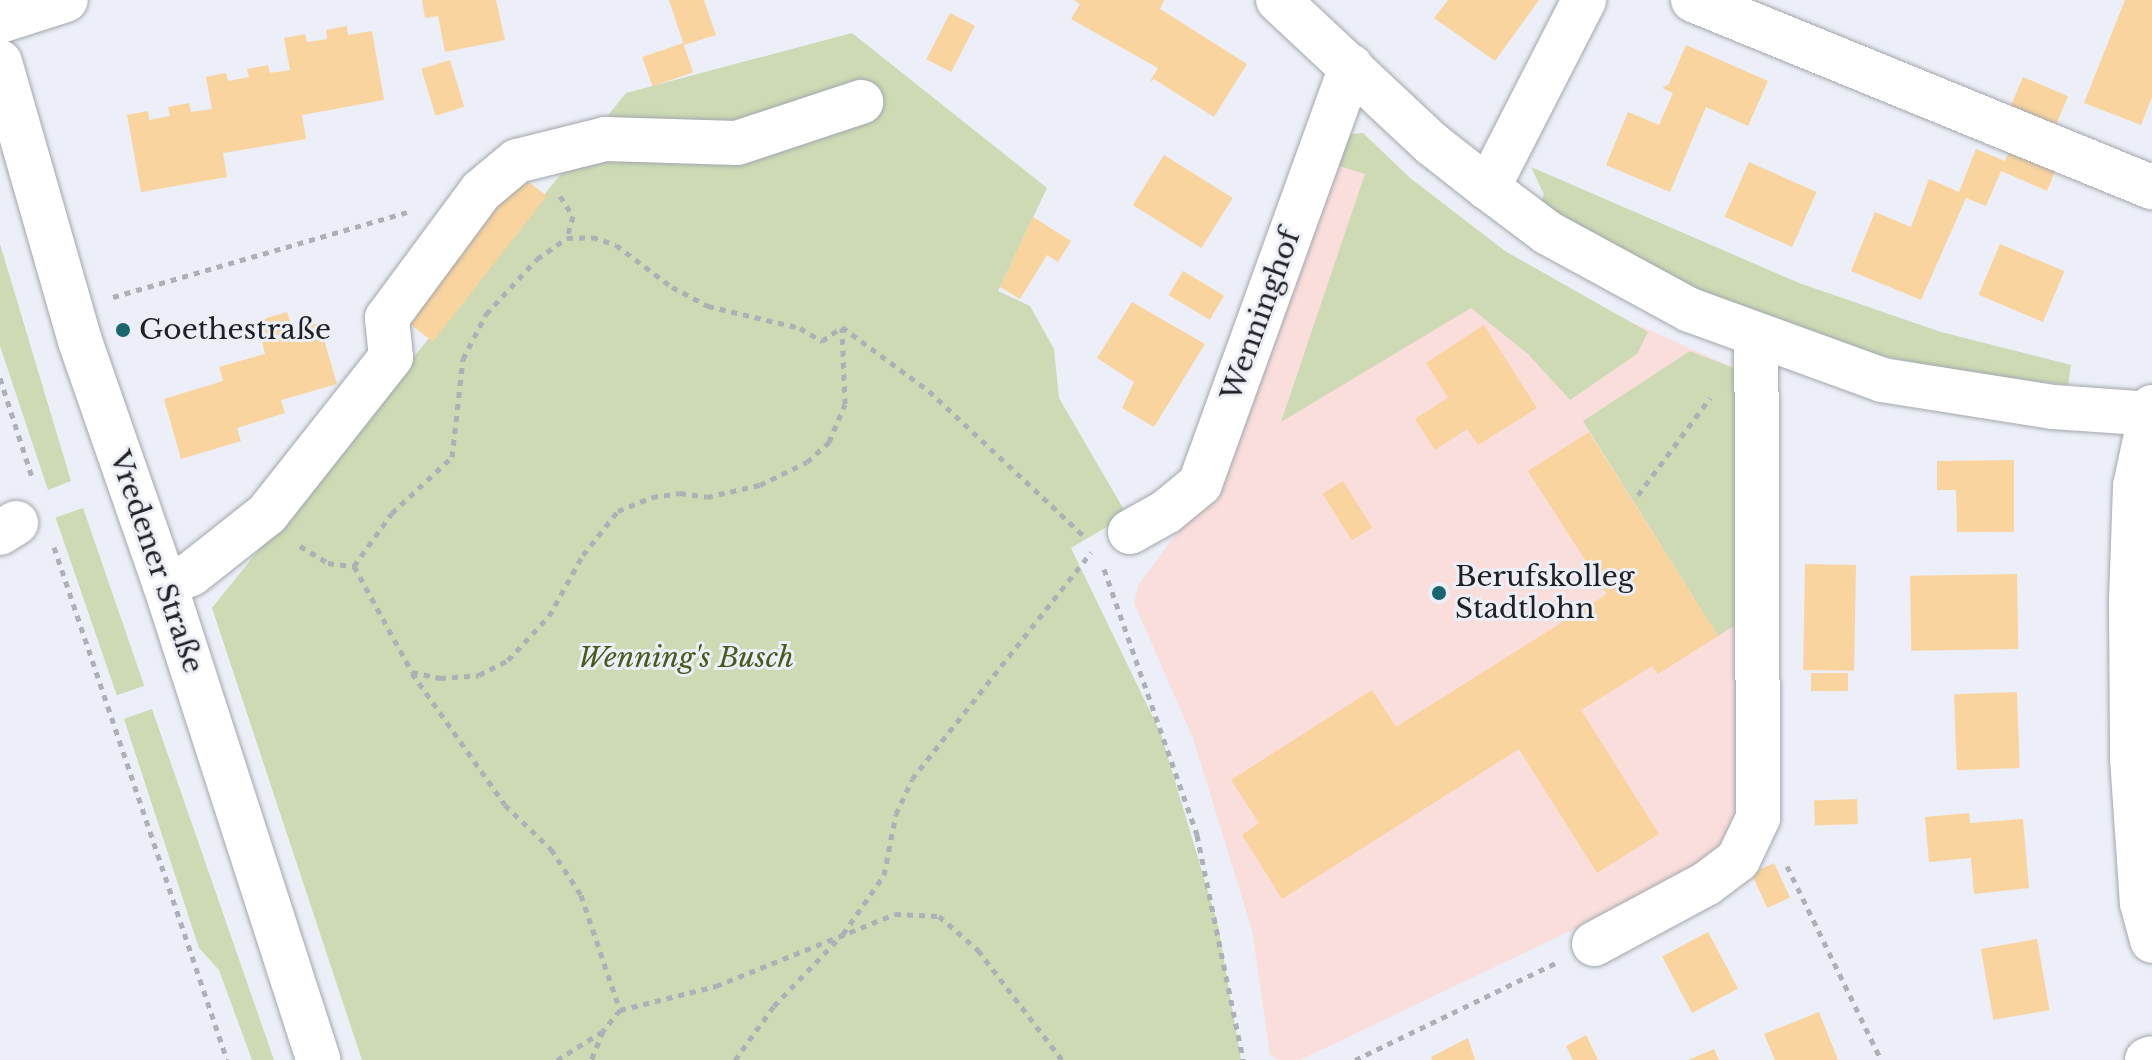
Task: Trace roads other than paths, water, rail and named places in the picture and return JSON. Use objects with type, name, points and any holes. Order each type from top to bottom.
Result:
[{"type":"street","points":[[0,21],[66,0]]},
{"type":"street","points":[[1278,0],[1432,144],[1548,233],[1623,277],[1756,336],[1882,380],[2053,407],[2152,412],[2135,486],[2131,618],[2132,758],[2142,903],[2152,941]]},
{"type":"street","points":[[1488,188],[1584,0]]},
{"type":"street","points":[[1693,0],[2152,187]]},
{"type":"street","name":"Vredener Straße","points":[[0,62],[71,313],[165,585],[318,1060]]},
{"type":"street","name":"Wenninghof","points":[[1113,539],[1166,512],[1200,484],[1351,66]]},
{"type":"street","points":[[165,585],[191,574],[267,514],[391,357],[387,318],[481,191],[517,161],[605,139],[737,143],[861,102]]},
{"type":"street","points":[[1594,944],[1706,884],[1738,860],[1758,818],[1756,336]]},
{"type":"place","name":"Goethestraße","points":[[123,330]]},
{"type":"place","name":"Berufskolleg Stadtlohn","points":[[1439,593]]},
{"type":"park label","name":"Wenning's Busch","points":[[686,658]]}]
